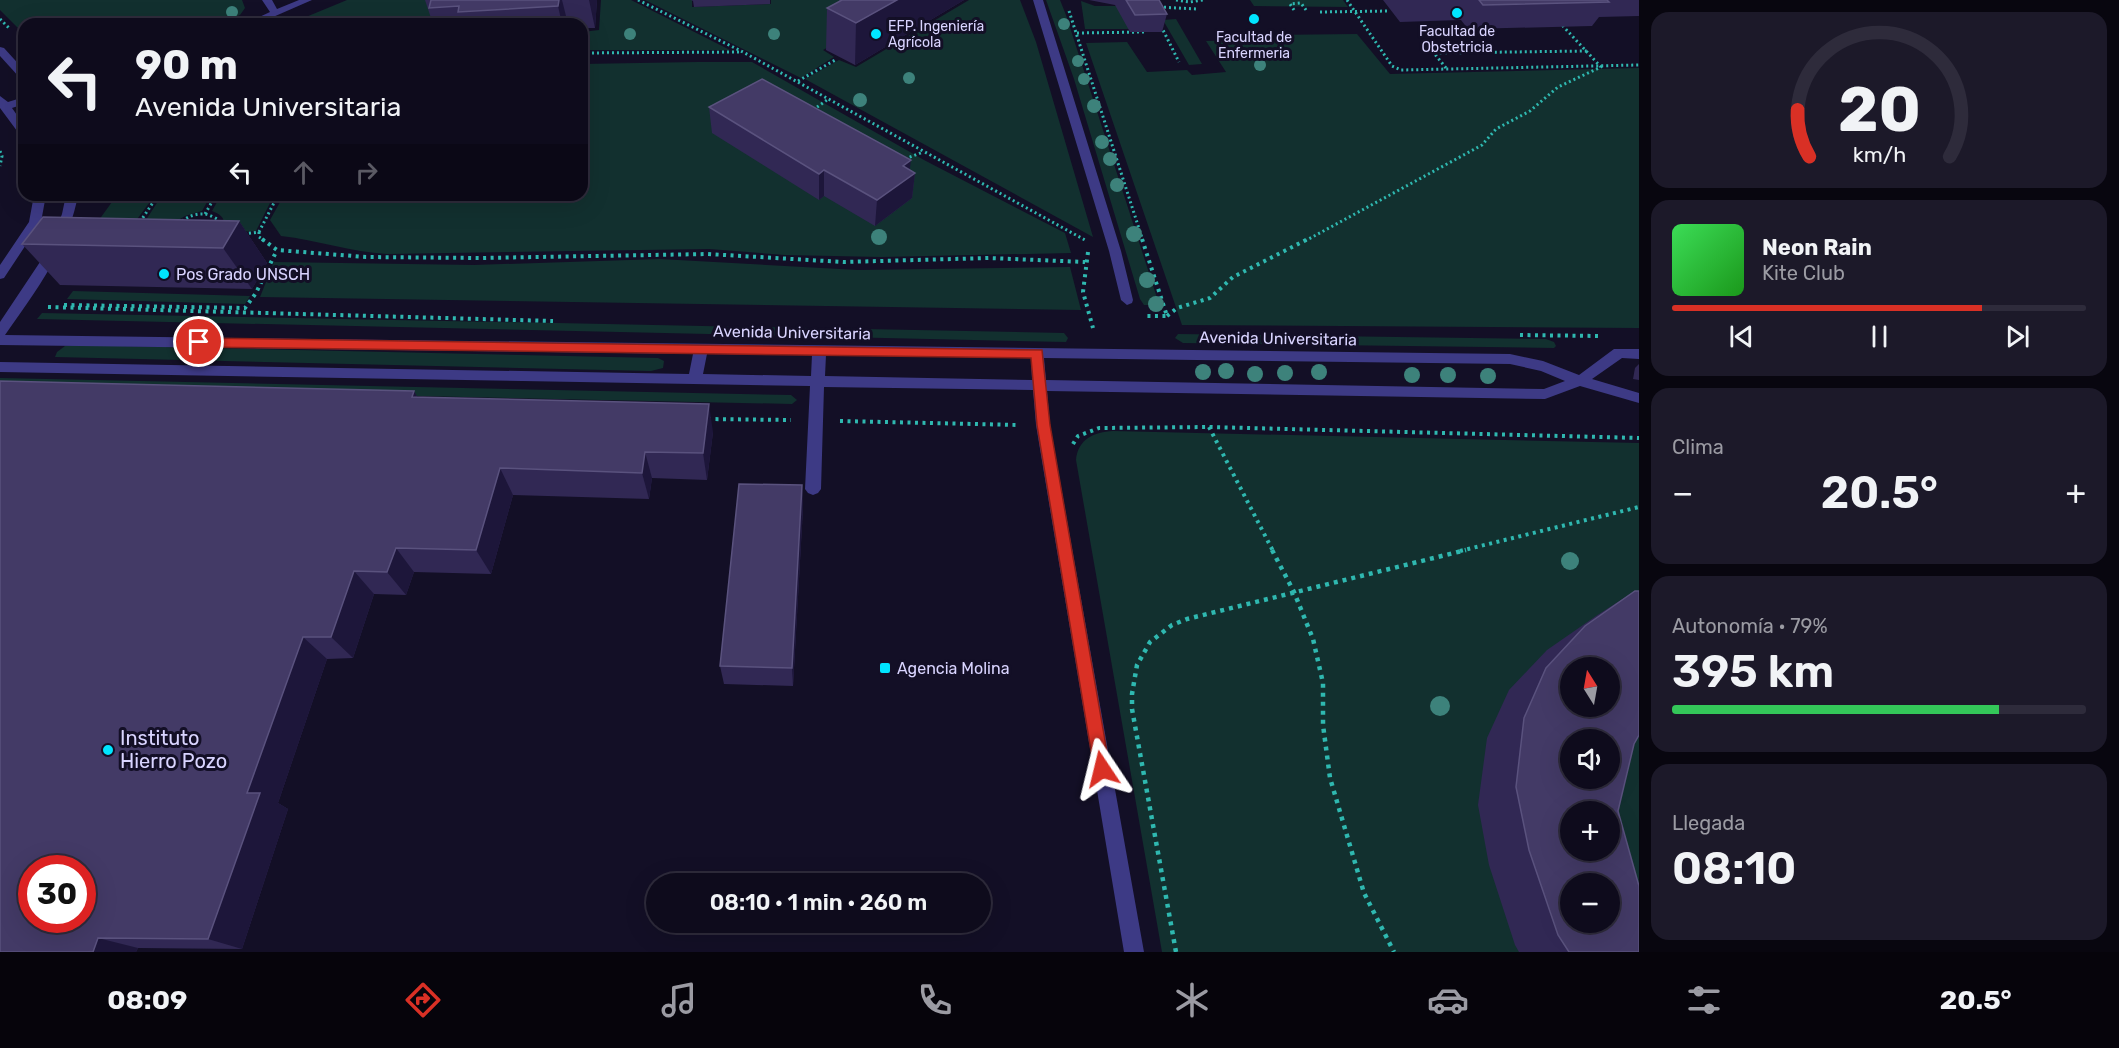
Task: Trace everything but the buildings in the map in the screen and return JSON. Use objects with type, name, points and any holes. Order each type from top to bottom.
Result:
[{"type":"street","points":[[267,0],[275,13]]},
{"type":"street","points":[[263,18],[307,0]]},
{"type":"street","points":[[1038,0],[1115,251],[1127,300]]},
{"type":"street","points":[[0,50],[18,70]]},
{"type":"street","points":[[2,103],[18,101]]},
{"type":"street","points":[[2,103],[18,122]]},
{"type":"street","points":[[0,274],[35,222],[39,201]]},
{"type":"street","points":[[0,332],[52,256],[66,225],[71,201]]},
{"type":"street","name":"Avenida Universitaria","points":[[0,340],[1510,359],[1543,366],[1580,381],[1639,398]]},
{"type":"street","points":[[695,379],[701,349]]},
{"type":"street","points":[[813,489],[819,350]]},
{"type":"street","points":[[1037,353],[1043,425],[1134,952]]},
{"type":"street","points":[[0,366],[1545,394],[1580,381],[1619,354],[1639,354]]},
{"type":"path","points":[[638,0],[798,81],[827,100],[1091,243]]},
{"type":"path","points":[[1176,0],[1203,0]]},
{"type":"path","points":[[1347,0],[1392,66],[1401,70],[1639,64]]},
{"type":"path","points":[[1152,7],[1197,9],[1192,1]]},
{"type":"path","points":[[1294,10],[1290,4],[1301,3],[1306,10]]},
{"type":"path","points":[[1069,11],[1167,316]]},
{"type":"path","points":[[1320,12],[1389,11]]},
{"type":"path","points":[[1559,22],[1600,65]]},
{"type":"path","points":[[1160,23],[1179,62]]},
{"type":"path","points":[[1077,33],[1152,32]]},
{"type":"path","points":[[1446,69],[1434,53],[1587,51]]},
{"type":"path","points":[[588,53],[743,52]]},
{"type":"path","points":[[798,81],[837,59]]},
{"type":"path","points":[[1140,316],[1167,316],[1177,308],[1210,298],[1233,277],[1335,226],[1411,182],[1482,145],[1496,129],[1530,111],[1558,87],[1601,67],[1600,65]]},
{"type":"path","points":[[810,112],[827,100]]},
{"type":"path","points":[[0,151],[2,156],[0,166]]},
{"type":"path","points":[[902,160],[924,152]]},
{"type":"path","points":[[137,226],[154,201]]},
{"type":"path","points":[[206,214],[213,201]]},
{"type":"path","points":[[275,201],[258,232],[259,237],[277,250],[366,257],[480,258],[708,254],[843,262],[989,258],[1085,262]]},
{"type":"path","points":[[171,243],[206,241],[218,230],[219,220],[206,214],[186,219],[177,225],[173,235]]},
{"type":"path","points":[[238,234],[258,232]]},
{"type":"path","points":[[214,234],[227,235]]},
{"type":"path","points":[[167,236],[173,235]]},
{"type":"path","points":[[173,235],[177,241]]},
{"type":"path","points":[[64,305],[245,308],[256,293],[277,250]]},
{"type":"path","points":[[40,307],[556,321]]},
{"type":"path","points":[[1081,328],[1104,330]]},
{"type":"path","points":[[1517,335],[1607,336]]},
{"type":"path","points":[[698,419],[1043,425]]},
{"type":"path","points":[[1071,448],[1078,436],[1099,428],[1209,427],[1639,438]]},
{"type":"path","points":[[1209,427],[1294,592],[1313,639],[1323,683],[1323,725],[1328,768],[1339,812],[1364,893],[1394,952]]},
{"type":"path","points":[[1176,952],[1132,709],[1133,679],[1143,649],[1164,627],[1186,618],[1639,507]]},
{"type":"green space","points":[[0,0],[242,0],[245,8],[240,15],[233,18],[18,18],[18,28],[0,10]]},
{"type":"green space","points":[[347,0],[444,0],[438,2],[434,18],[304,18]]},
{"type":"green space","points":[[601,0],[631,0],[730,50],[588,50],[588,31],[599,30]]},
{"type":"green space","points":[[645,0],[692,0],[692,7],[771,4],[771,0],[842,0],[847,37],[823,50],[834,57],[801,78]]},
{"type":"green space","points":[[969,0],[1020,0],[1036,42],[1093,237],[805,79],[839,60],[856,67]]},
{"type":"green space","points":[[1046,0],[1060,0],[1066,15],[1158,301],[1156,305],[1144,305],[1140,299],[1074,79]]},
{"type":"green space","points":[[1250,0],[1343,0],[1348,7],[1254,6]]},
{"type":"green space","points":[[1081,1],[1095,6],[1119,6],[1134,29],[1085,29]]},
{"type":"green space","points":[[1176,19],[1202,64],[1189,65],[1163,20]]},
{"type":"green space","points":[[1357,34],[1390,74],[1639,68],[1639,328],[1182,325],[1086,43],[1127,42],[1147,72],[1187,70],[1192,75],[1226,72],[1206,41],[1262,40],[1259,35]]},
{"type":"green space","points":[[752,62],[924,160],[1065,233],[1071,253],[881,257],[785,255],[709,249],[387,254],[281,236],[270,220],[281,201],[588,201],[588,64]]},
{"type":"green space","points":[[113,201],[151,201],[132,226],[86,238]]},
{"type":"green space","points":[[158,201],[208,201],[202,211],[175,222],[144,223]]},
{"type":"green space","points":[[218,201],[271,201],[256,231],[219,233],[224,223],[220,215],[212,211]]},
{"type":"green space","points":[[660,259],[858,270],[1070,267],[1081,310],[260,297],[274,262],[474,265]]},
{"type":"green space","points":[[73,291],[250,296],[245,304],[67,299]]},
{"type":"green space","points":[[42,313],[1064,333],[1068,338],[1066,342],[37,319]]},
{"type":"green space","points":[[1178,334],[1546,339],[1554,342],[1556,346],[1554,348],[1183,343],[1175,338]]},
{"type":"green space","points":[[65,346],[658,358],[664,361],[663,368],[651,371],[55,357],[57,352]]},
{"type":"green space","points":[[0,378],[791,395],[797,400],[792,404],[0,387]]},
{"type":"green space","points":[[1113,431],[1639,443],[1639,952],[1162,952],[1076,460],[1080,447],[1093,435]]},
{"type":"place","name":"Facultad de Obstetricia","points":[[1457,13]]},
{"type":"place","name":"Facultad de Enfermeria","points":[[1254,19]]},
{"type":"place","name":"EFP. Ingeniería Agrícola","points":[[876,34]]},
{"type":"place","name":"Pos Grado UNSCH","points":[[164,274]]},
{"type":"place","name":"Agencia Molina","points":[[885,668]]},
{"type":"place","name":"Instituto Hierro Pozo","points":[[108,750]]},
{"type":"route","points":[[199,342],[1037,353],[1043,425],[1102,769]]}]
